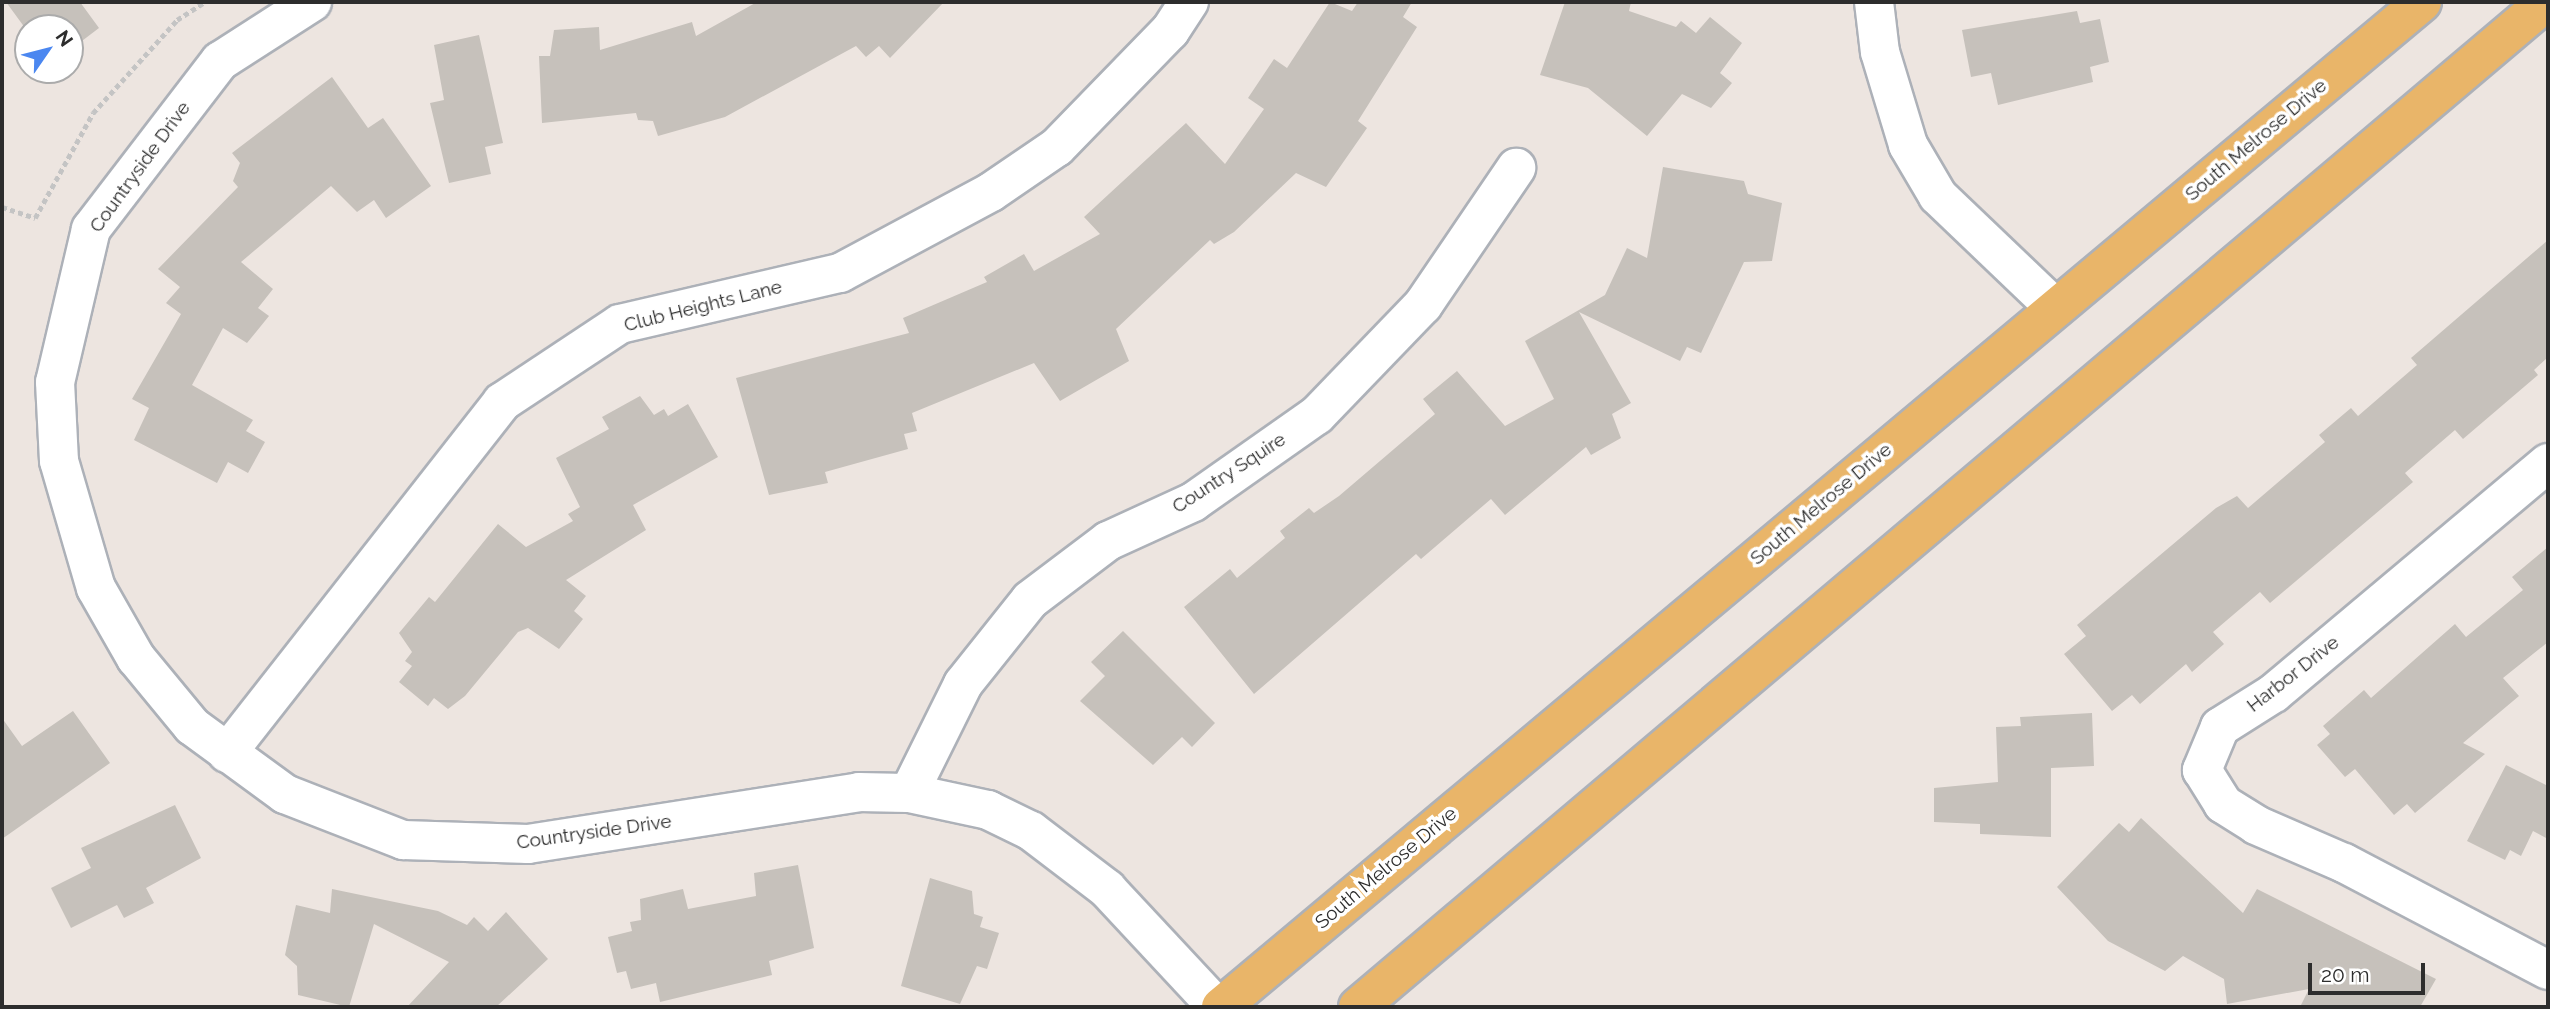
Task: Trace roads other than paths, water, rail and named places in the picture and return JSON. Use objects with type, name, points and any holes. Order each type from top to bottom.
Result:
[{"type":"main road","name":"South Melrose Drive","points":[[1219,1007],[2422,2]]},
{"type":"main road","points":[[1358,1007],[2546,2]]},
{"type":"street","name":"Countryside Drive","points":[[312,2],[220,61],[91,229],[55,382],[59,461],[96,589],[136,658],[192,726],[226,754],[285,794],[403,840],[528,844],[859,792],[909,793],[988,810],[1031,831],[1107,890],[1219,1007]]},
{"type":"street","name":"Club Heights Lane","points":[[226,754],[502,402],[620,324],[840,273],[991,192],[1057,147],[1170,31],[1189,2]]},
{"type":"street","points":[[1874,2],[1880,52],[1908,145],[1938,196],[2055,308]]},
{"type":"street","name":"Country Squire","points":[[909,793],[963,684],[1030,600],[1108,541],[1193,502],[1317,415],[1423,305],[1516,168]]},
{"type":"street","name":"Harbor Drive","points":[[2548,463],[2274,693],[2220,727],[2202,770],[2222,804],[2256,825],[2344,863],[2548,970]]}]
